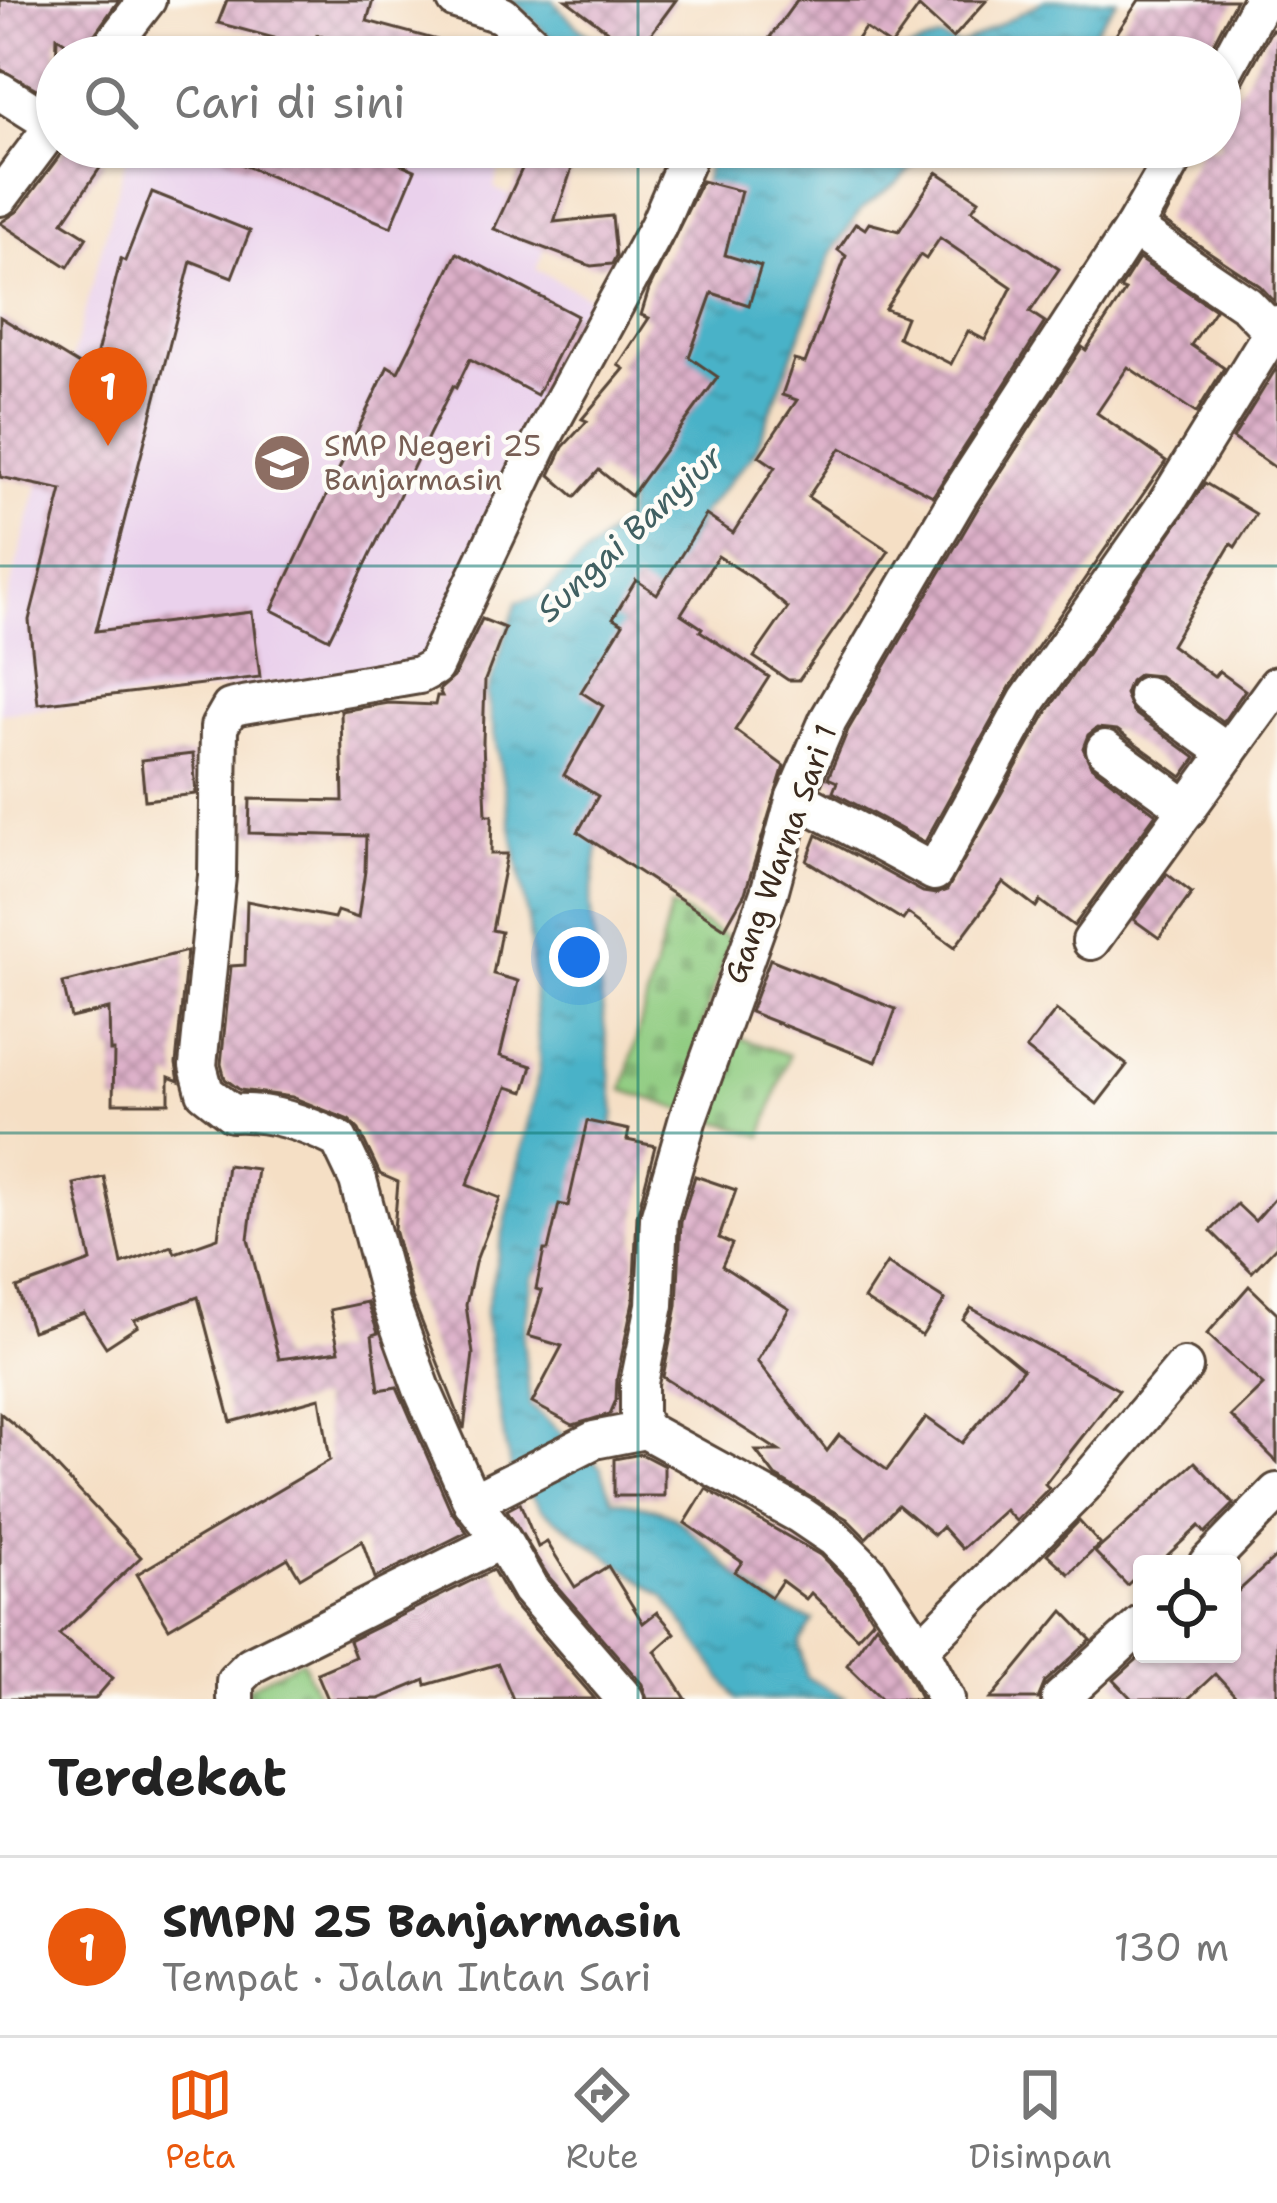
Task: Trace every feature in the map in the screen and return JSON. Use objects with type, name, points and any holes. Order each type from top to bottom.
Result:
[{"type":"street","points":[[456,0],[502,15],[524,36]]},
{"type":"street","points":[[1241,39],[1262,0]]},
{"type":"street","points":[[117,36],[140,2]]},
{"type":"street","points":[[0,91],[36,112]]},
{"type":"street","points":[[0,197],[36,149]]},
{"type":"street","points":[[625,1699],[530,1589],[476,1500],[422,1389],[391,1304],[358,1180],[339,1140],[300,1121],[232,1113],[206,1092],[198,1066],[218,876],[219,727],[230,708],[419,674],[434,667],[541,441],[658,226],[683,168]]},
{"type":"street","name":"Gang Warna Sari 1","points":[[645,1430],[639,1416],[639,1383],[656,1306],[659,1218],[701,1078],[769,893],[795,797],[828,720],[960,494],[1168,168]]},
{"type":"street","points":[[795,797],[934,872],[1028,700],[1166,504],[1275,328],[1133,228]]},
{"type":"street","points":[[1091,941],[1277,685]]},
{"type":"street","points":[[1147,695],[1228,753]]},
{"type":"street","points":[[1105,749],[1188,808]]},
{"type":"street","points":[[920,1649],[1083,1486],[1184,1367]]},
{"type":"street","points":[[476,1500],[593,1440],[645,1430],[834,1538],[869,1573],[920,1649],[946,1699]]},
{"type":"street","points":[[1217,1555],[1277,1492]]},
{"type":"street","points":[[235,1699],[235,1681],[251,1665],[502,1540]]},
{"type":"street","points":[[1060,1699],[1133,1632]]},
{"type":"shaded area","name":"SMP Negeri 25 Banjarmasin","points":[[123,168],[499,168],[494,188],[556,219],[536,269],[592,299],[430,666],[0,713],[0,626]]},
{"type":"green space","points":[[671,906],[730,939],[702,1025],[789,1055],[762,1136],[623,1090]]},
{"type":"green space","points":[[302,1660],[319,1699],[250,1699],[247,1688]]},
{"type":"water","points":[[509,0],[553,0],[591,36],[548,36]]},
{"type":"water","points":[[1045,0],[1117,0],[1091,36],[978,36]]},
{"type":"water","name":"Sungai Banyiur","points":[[707,168],[911,168],[861,209],[832,252],[755,452],[703,512],[663,602],[604,805],[590,905],[615,1113],[578,1204],[532,1278],[523,1339],[530,1405],[601,1468],[612,1499],[669,1515],[754,1590],[813,1620],[799,1643],[806,1677],[847,1699],[737,1699],[665,1597],[541,1509],[511,1469],[485,1313],[540,1068],[529,926],[487,694],[517,602],[541,596],[625,519],[630,495],[626,425],[676,302]]},
{"type":"building","points":[[0,0],[119,0],[93,36],[36,36],[36,89],[0,69]]},
{"type":"building","points":[[227,0],[373,0],[367,21],[423,36],[267,36],[218,23]]},
{"type":"building","points":[[566,0],[676,0],[650,36],[614,36]]},
{"type":"building","points":[[797,0],[987,0],[955,36],[919,7],[898,36],[877,36],[865,28],[859,36],[771,36]]},
{"type":"building","points":[[1139,0],[1236,0],[1217,36],[1115,36]]},
{"type":"building","points":[[1272,29],[1277,32],[1275,302],[1260,286],[1163,221],[1191,168],[1241,168],[1241,87]]},
{"type":"building","points":[[50,168],[100,168],[63,222],[87,237],[68,267],[0,223],[18,211]]},
{"type":"building","points":[[251,168],[410,168],[415,170],[391,227]]},
{"type":"building","points":[[522,168],[572,168],[554,222],[612,216],[616,256],[612,264],[591,266],[494,229]]},
{"type":"building","points":[[937,172],[979,200],[972,210],[1059,269],[1030,312],[1045,322],[933,496],[841,448],[808,497],[889,551],[799,680],[788,680],[754,657],[788,608],[718,556],[681,614],[769,677],[735,730],[784,766],[745,893],[725,928],[578,832],[598,796],[564,775],[603,706],[581,692],[623,624],[613,618],[636,580],[657,594],[706,515],[733,533],[775,467],[759,456],[797,400],[782,395],[794,360],[805,363],[846,256],[838,250],[856,223],[865,229],[869,223],[899,231]],"holes":[[[940,238],[1012,287],[985,340],[968,331],[951,364],[898,337],[906,317],[885,309],[920,255],[926,259]]]},
{"type":"building","points":[[702,181],[741,191],[725,255],[761,266],[749,305],[712,293],[689,357],[718,377],[631,496],[599,470],[575,497],[550,475],[563,447],[587,421],[582,419],[624,369],[618,365],[649,318],[641,315],[649,289]]},
{"type":"building","points":[[152,192],[250,231],[232,277],[191,261],[96,631],[252,612],[260,677],[38,704],[29,620],[62,490],[0,477],[0,317],[92,373],[121,259],[125,261]]},
{"type":"building","points":[[457,253],[577,316],[537,395],[470,359],[329,639],[272,610],[388,366],[398,372]]},
{"type":"building","points":[[1139,259],[1215,310],[1191,345],[1224,368],[1196,413],[1128,367],[1097,413],[1166,461],[1010,687],[925,842],[833,792],[837,782],[828,778],[848,730],[979,506],[1082,347],[1086,350],[1125,291],[1120,289]]},
{"type":"building","points":[[1277,367],[1277,469],[1233,438]]},
{"type":"building","points":[[1205,483],[1256,514],[1235,547],[1231,544],[1171,645],[1214,677],[1219,671],[1245,690],[1223,722],[1159,676],[1139,674],[1130,681],[1125,694],[1133,712],[1196,758],[1182,777],[1117,730],[1097,728],[1088,735],[1083,748],[1091,766],[1156,814],[1074,926],[1040,901],[1036,907],[1003,882],[955,947],[908,913],[903,920],[807,861],[817,835],[923,892],[947,890],[1047,712]]},
{"type":"building","points":[[482,619],[505,628],[485,680],[483,742],[486,815],[492,815],[491,854],[507,854],[492,930],[501,932],[493,974],[518,981],[500,1056],[532,1066],[524,1092],[507,1087],[467,1185],[500,1198],[475,1263],[466,1305],[473,1354],[464,1429],[412,1297],[394,1229],[398,1182],[380,1174],[359,1130],[349,1120],[292,1097],[240,1090],[225,1079],[221,1064],[231,966],[245,965],[247,901],[334,918],[337,911],[358,918],[365,871],[366,836],[249,833],[250,799],[343,801],[341,711],[389,703],[435,705],[437,696],[442,696],[439,690],[454,677]]},
{"type":"building","points":[[193,754],[196,794],[145,800],[141,760]]},
{"type":"building","points":[[1167,874],[1192,893],[1159,938],[1134,920]]},
{"type":"building","points":[[187,951],[176,1064],[179,1081],[169,1077],[169,1103],[113,1103],[109,1009],[71,1018],[63,983]]},
{"type":"building","points":[[770,959],[896,1009],[876,1062],[750,1012]]},
{"type":"building","points":[[1056,1010],[1127,1065],[1097,1104],[1026,1049]]},
{"type":"building","points":[[587,1121],[629,1130],[627,1140],[655,1146],[637,1216],[633,1302],[616,1400],[610,1414],[573,1425],[532,1403],[562,1346],[528,1336],[542,1291],[536,1289],[544,1250],[548,1250],[559,1204],[568,1206]]},
{"type":"building","points":[[227,1165],[257,1169],[248,1239],[279,1359],[339,1351],[330,1310],[367,1302],[378,1333],[372,1335],[379,1390],[397,1387],[451,1511],[467,1532],[375,1578],[362,1541],[300,1578],[288,1558],[169,1628],[137,1574],[330,1460],[320,1398],[231,1422],[198,1297],[134,1320],[138,1326],[106,1347],[84,1313],[32,1331],[17,1288],[91,1261],[74,1184],[104,1177],[122,1264],[172,1246],[175,1253],[218,1238]]},
{"type":"building","points":[[695,1176],[736,1190],[719,1238],[732,1244],[722,1266],[789,1309],[757,1361],[827,1451],[839,1435],[887,1470],[926,1417],[962,1443],[1023,1369],[963,1320],[971,1308],[1119,1390],[1045,1484],[1049,1488],[1016,1521],[1005,1510],[962,1549],[942,1527],[934,1535],[898,1505],[866,1538],[847,1519],[775,1476],[756,1451],[779,1451],[663,1377],[677,1306],[681,1222]]},
{"type":"building","points":[[1277,1196],[1277,1246],[1252,1272],[1211,1231],[1237,1204],[1255,1221]]},
{"type":"building","points":[[887,1263],[945,1300],[922,1336],[864,1299]]},
{"type":"building","points":[[1249,1286],[1277,1313],[1277,1462],[1231,1416],[1263,1385],[1207,1334]]},
{"type":"building","points":[[0,1413],[28,1436],[141,1557],[59,1635],[113,1678],[95,1699],[0,1699]]},
{"type":"building","points":[[641,1454],[664,1466],[664,1496],[614,1496],[614,1459]]},
{"type":"building","points":[[1195,1462],[1234,1504],[1205,1533],[1199,1526],[1168,1555],[1133,1555],[1133,1579],[1127,1585],[1095,1552]]},
{"type":"building","points":[[706,1489],[820,1555],[852,1587],[873,1620],[857,1637],[811,1593],[806,1599],[782,1581],[771,1597],[735,1572],[742,1562],[685,1523]]},
{"type":"building","points":[[520,1503],[538,1547],[547,1542],[575,1587],[608,1566],[643,1623],[657,1612],[675,1633],[655,1651],[686,1699],[647,1699],[642,1684],[548,1576],[507,1510]]},
{"type":"building","points":[[1079,1521],[1100,1544],[1069,1574],[1047,1554]]},
{"type":"building","points":[[1277,1556],[1277,1699],[1238,1699],[1215,1674],[1188,1699],[1132,1699],[1114,1680],[1133,1663],[1241,1663],[1241,1589]]},
{"type":"building","points":[[493,1570],[513,1604],[595,1699],[513,1699],[498,1664],[426,1685],[425,1680],[379,1699],[328,1699],[317,1673],[355,1657],[349,1641]]},
{"type":"building","points":[[1063,1611],[1091,1640],[1045,1682],[1038,1699],[991,1699]]},
{"type":"building","points":[[876,1624],[921,1699],[882,1699],[847,1665]]},
{"type":"place","name":"SMPN 25 Banjarmasin","points":[[108,446]]},
{"type":"place","name":"SMP Negeri 25 Banjarmasin","points":[[282,463]]}]
